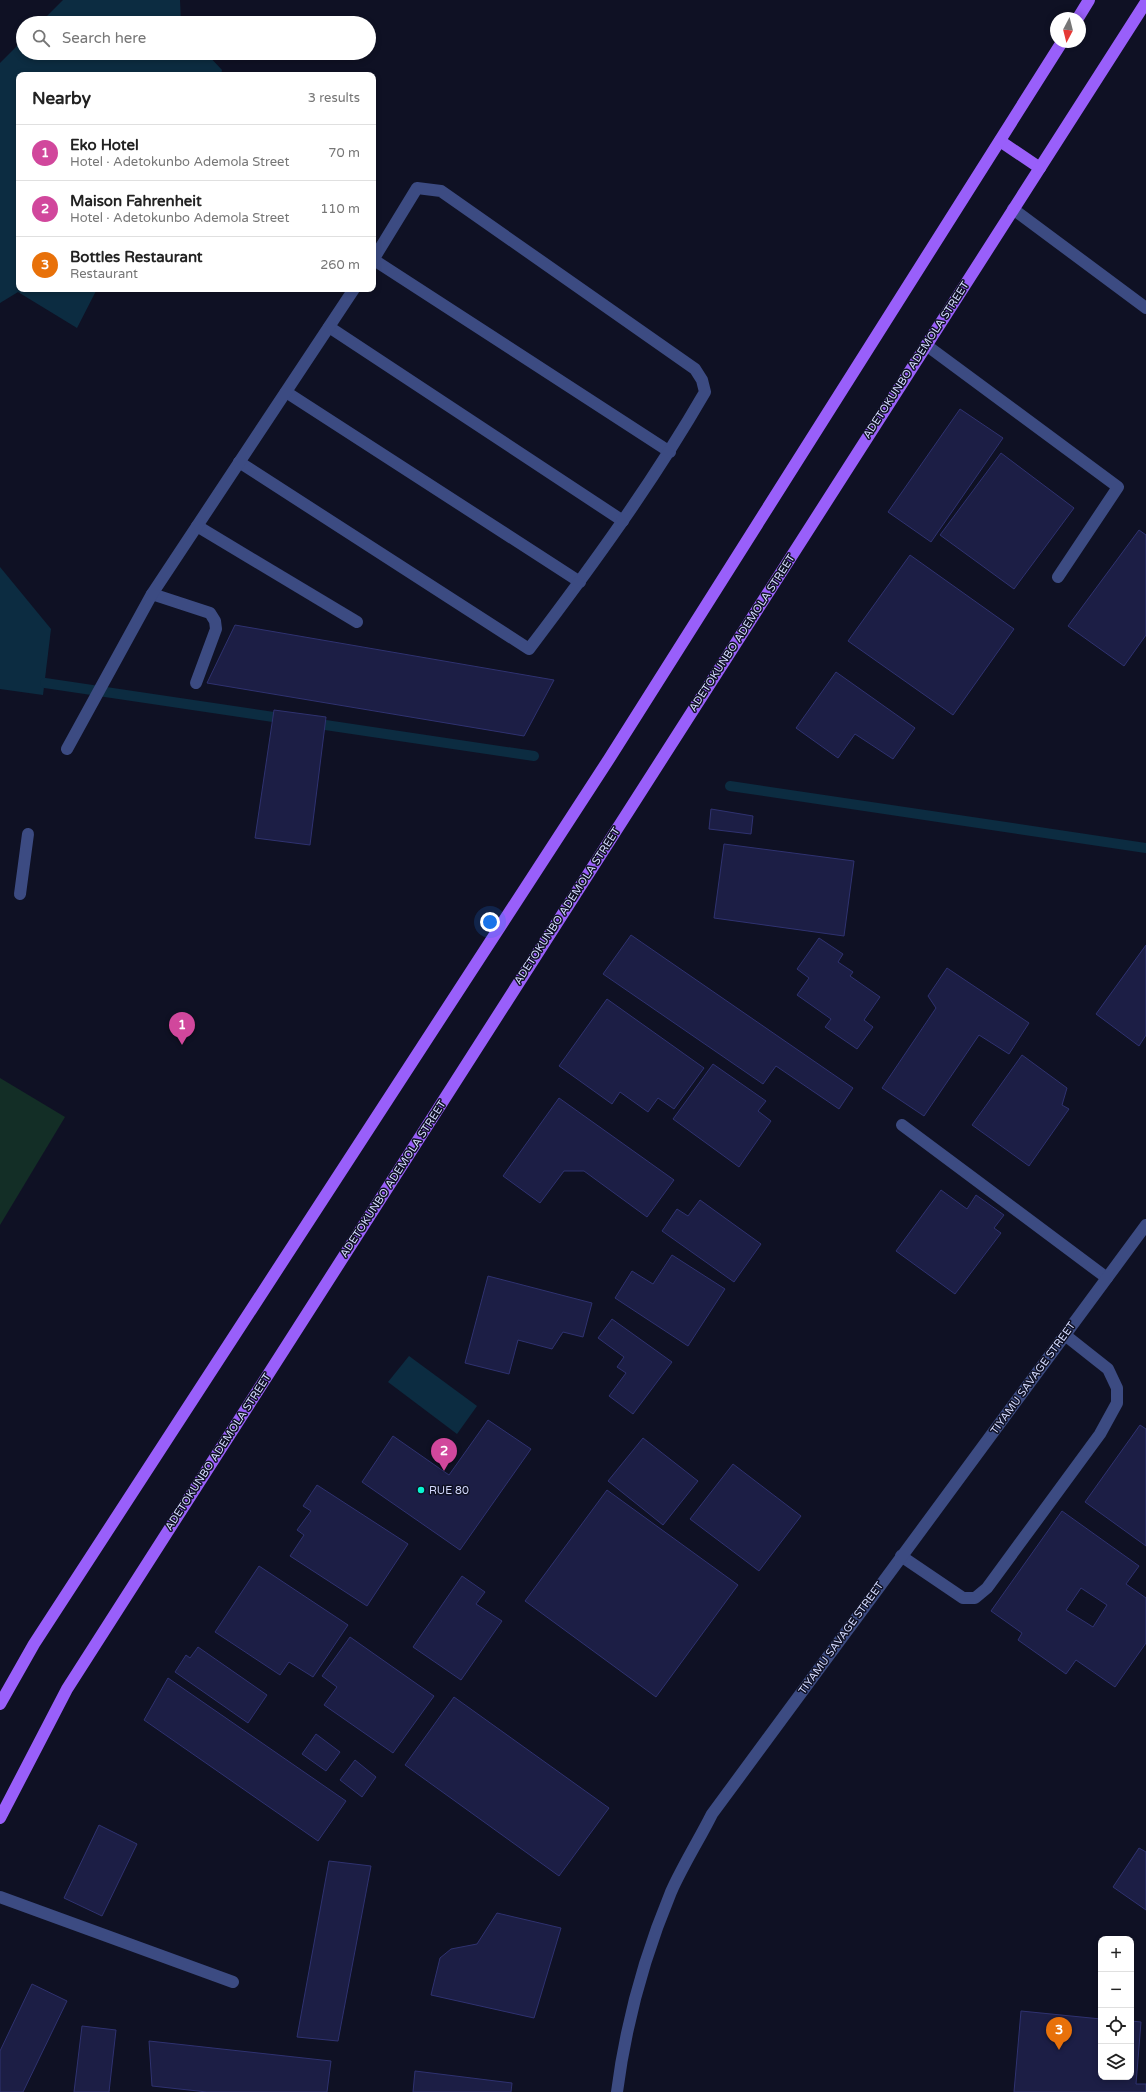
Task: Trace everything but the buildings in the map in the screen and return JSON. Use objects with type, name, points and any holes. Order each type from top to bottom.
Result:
[{"type":"main road","points":[[1082,12],[1089,0]]},
{"type":"main road","name":"ADETOKUNBO ADEMOLA STREET","points":[[0,1818],[67,1689],[1146,2]]},
{"type":"main road","points":[[0,1704],[34,1644],[585,795],[1058,48]]},
{"type":"main road","points":[[1000,141],[1040,168]]},
{"type":"street","points":[[240,462],[529,649],[580,582],[623,521],[670,452],[705,392],[702,380],[695,369],[441,191],[417,188],[376,255]]},
{"type":"street","points":[[1013,209],[1146,308]]},
{"type":"street","points":[[376,262],[670,452]]},
{"type":"street","points":[[67,749],[152,594],[352,292]]},
{"type":"street","points":[[329,328],[623,521]]},
{"type":"street","points":[[926,345],[1118,488],[1058,577]]},
{"type":"street","points":[[286,392],[580,582]]},
{"type":"street","points":[[197,526],[357,622]]},
{"type":"street","points":[[152,594],[210,613],[215,621],[216,629],[196,683]]},
{"type":"street","points":[[20,894],[28,834]]},
{"type":"street","points":[[902,1125],[1107,1278]]},
{"type":"street","name":"TIYAMU SAVAGE STREET","points":[[617,2092],[632,2008],[650,1948],[672,1891],[712,1814],[1146,1225]]},
{"type":"street","points":[[901,1556],[964,1598],[976,1598],[987,1588],[1100,1434],[1117,1403],[1117,1388],[1108,1368],[1065,1336]]},
{"type":"street","points":[[0,1897],[233,1982]]},
{"type":"green space","points":[[0,1078],[65,1117],[0,1225]]},
{"type":"water","points":[[63,0],[180,0],[181,16],[47,16]]},
{"type":"water","points":[[16,47],[16,60],[213,60],[222,70],[222,72],[16,72],[16,292],[18,292],[0,303],[0,63]]},
{"type":"water","points":[[18,292],[95,292],[77,328]]},
{"type":"water","points":[[0,567],[51,629],[43,695],[0,689]]},
{"type":"water","points":[[409,1356],[477,1406],[457,1434],[388,1382]]},
{"type":"waterway","points":[[45,683],[287,719]]},
{"type":"waterway","points":[[312,723],[534,756]]},
{"type":"waterway","points":[[730,786],[1146,848]]},
{"type":"place","name":"Eko Hotel","points":[[182,1045]]},
{"type":"place","name":"Maison Fahrenheit","points":[[444,1471]]},
{"type":"place","name":"RUE 80","points":[[421,1490]]},
{"type":"place","name":"Bottles Restaurant","points":[[1059,2050]]}]
